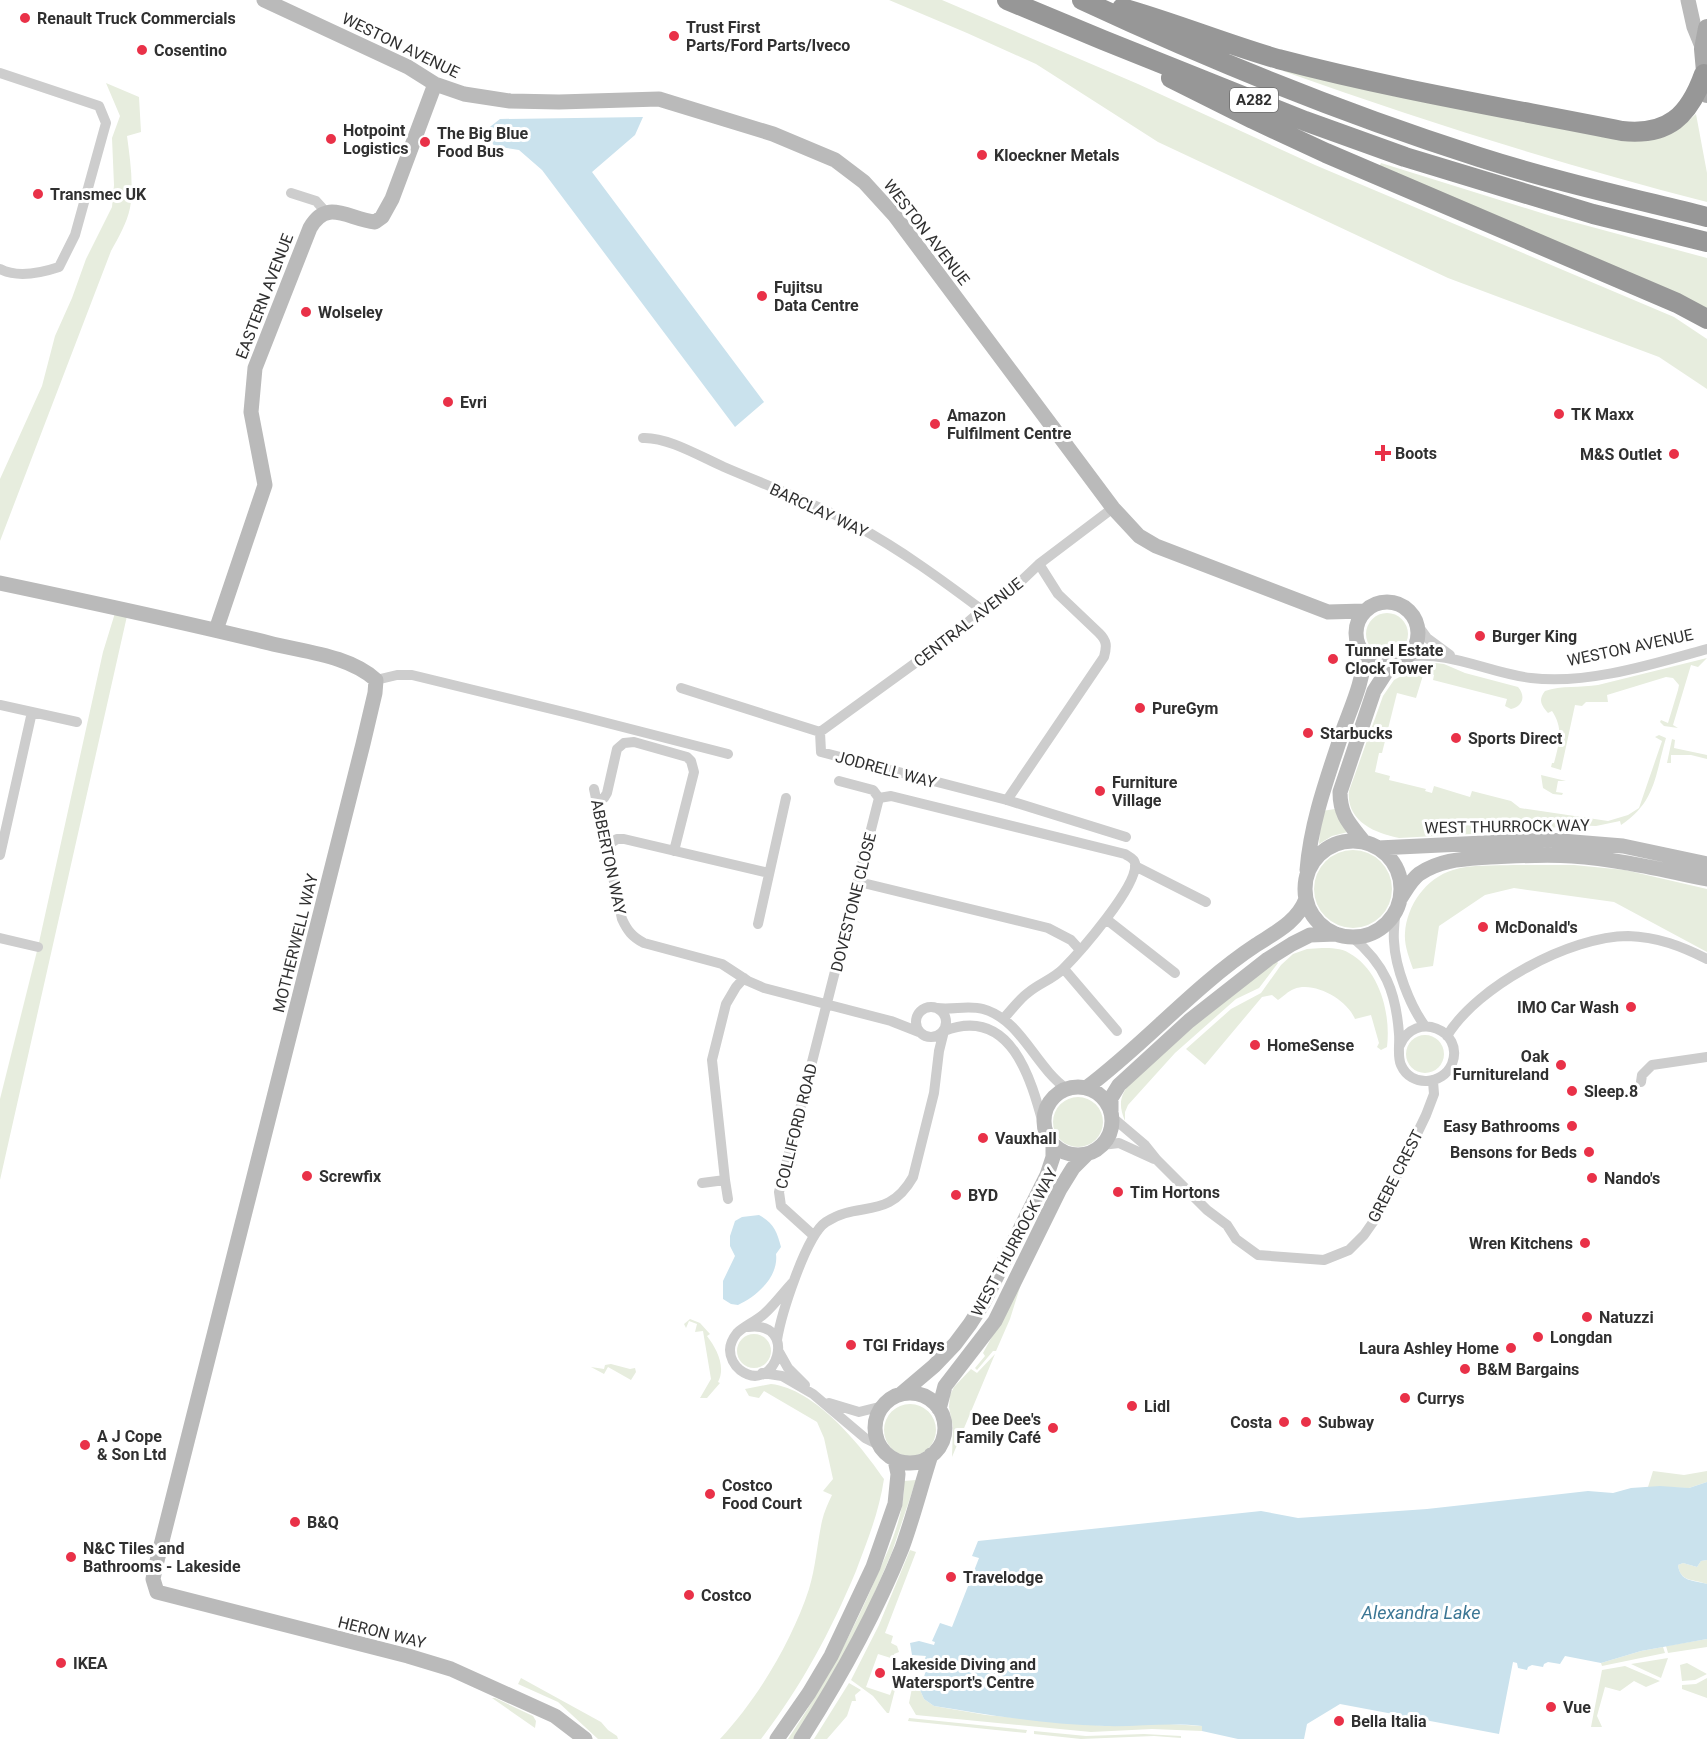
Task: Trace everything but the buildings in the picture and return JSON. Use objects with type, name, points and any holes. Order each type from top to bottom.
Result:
[{"type":"highway","name":"A282","points":[[1007,0],[1305,121],[1406,157],[1593,214],[1705,242]]},
{"type":"highway","name":"A282","points":[[1082,0],[1268,80],[1408,133],[1480,158],[1703,216]]},
{"type":"highway","points":[[1093,0],[1144,14],[1213,39],[1277,58],[1363,80],[1428,95],[1622,131],[1657,130],[1674,121],[1691,103],[1704,74]]},
{"type":"highway","points":[[1103,40],[1194,90],[1253,119],[1336,157],[1677,303],[1707,319]]},
{"type":"main road","points":[[1707,28],[1703,49],[1707,94]]},
{"type":"street","name":"WESTON AVENUE","points":[[264,0],[408,66],[435,84],[464,94],[510,102],[659,99],[773,134],[835,160],[864,182],[895,216],[1113,508],[1139,536],[1156,546],[1328,612],[1356,636]]},
{"type":"street","points":[[1688,0],[1694,27],[1703,49]]},
{"type":"street","points":[[0,74],[99,106],[106,123],[75,236],[58,267],[41,273],[7,272],[0,269]]},
{"type":"street","points":[[291,193],[316,201],[325,211],[364,221],[375,222],[382,217],[392,199],[435,84]]},
{"type":"street","name":"EASTERN AVENUE","points":[[216,630],[265,485],[251,412],[255,368],[310,228],[315,218],[325,211]]},
{"type":"street","name":"BARCLAY WAY","points":[[643,438],[654,437],[858,526],[930,572],[982,610]]},
{"type":"street","name":"CENTRAL AVENUE","points":[[820,732],[947,640],[1019,583],[1039,564],[1113,508]]},
{"type":"street","points":[[1039,564],[1058,594],[1104,638],[1107,646],[1104,657],[1006,800],[1126,837]]},
{"type":"street","points":[[0,583],[216,630],[356,665],[376,680],[397,675],[412,675],[728,754]]},
{"type":"street","points":[[1399,660],[1378,663],[1364,654],[1359,647],[1356,636],[1357,624],[1364,611],[1378,603],[1395,603],[1407,609],[1416,623],[1418,635],[1416,644],[1399,660],[1374,691],[1340,792],[1340,807],[1343,816],[1371,845],[1390,858],[1397,870],[1401,884],[1394,942],[1397,960],[1415,1012],[1425,1026]]},
{"type":"street","name":"WESTON AVENUE","points":[[1328,612],[1364,611]]},
{"type":"street","name":"WESTON AVENUE","points":[[1416,623],[1427,638],[1455,658]]},
{"type":"street","name":"WESTON AVENUE","points":[[1399,660],[1420,655],[1455,658],[1520,676],[1564,680],[1603,675],[1707,649]]},
{"type":"street","points":[[1336,934],[1317,921],[1306,899],[1305,887],[1317,808],[1362,677],[1364,654]]},
{"type":"street","name":"MOTHERWELL WAY","points":[[157,1592],[153,1579],[156,1565],[363,744],[376,680]]},
{"type":"street","name":"JODRELL WAY","points":[[681,688],[820,732],[821,752],[1006,800]]},
{"type":"street","points":[[0,705],[77,722]]},
{"type":"street","points":[[0,855],[32,712]]},
{"type":"street","name":"ABBERTON WAY","points":[[674,851],[694,772],[692,761],[687,757],[634,742],[624,744],[617,749],[607,793],[604,798],[595,795],[622,919],[631,934],[644,943],[722,964],[764,988],[891,1021],[923,1034]]},
{"type":"street","points":[[839,781],[873,790],[879,798],[891,796],[1127,855],[1133,860],[1135,866],[1120,899],[1106,919],[1064,969],[1052,980],[1028,993],[1003,1018]]},
{"type":"street","points":[[758,924],[786,798]]},
{"type":"street","name":"DOVESTONE CLOSE","points":[[827,1005],[879,798]]},
{"type":"street","points":[[606,846],[617,838],[769,873]]},
{"type":"street","name":"WEST THURROCK WAY","points":[[1371,845],[1549,840],[1623,846],[1707,864]]},
{"type":"street","points":[[1307,876],[1314,861],[1330,847],[1344,842],[1371,845]]},
{"type":"street","name":"WEST THURROCK WAY","points":[[1398,906],[1413,879],[1445,861],[1524,855],[1575,856],[1622,862],[1707,879]]},
{"type":"street","points":[[1135,866],[1206,902]]},
{"type":"street","points":[[859,882],[1048,928],[1071,940],[1080,950]]},
{"type":"street","points":[[1086,1088],[1218,972],[1285,926],[1302,910],[1306,899]]},
{"type":"street","points":[[923,1034],[937,1037],[944,1031],[961,1025],[982,1026],[1007,1041],[1019,1056],[1044,1127],[1053,1145],[1071,1155],[1087,1154],[1102,1145],[1110,1132],[1111,1098],[1119,1085],[1189,1021],[1239,980],[1292,944],[1310,935],[1336,934],[1352,937],[1378,931],[1387,923],[1398,906]]},
{"type":"street","points":[[1106,919],[1175,973]]},
{"type":"street","points":[[1447,1036],[1469,1007],[1503,982],[1536,963],[1588,943],[1625,936],[1655,939],[1678,945],[1707,959]]},
{"type":"street","points":[[1352,937],[1369,951],[1380,965],[1387,980],[1396,1008],[1400,1045],[1399,1059],[1404,1070],[1414,1079],[1433,1081],[1446,1073],[1454,1058],[1454,1050],[1447,1036],[1437,1028],[1425,1026],[1412,1030],[1400,1045]]},
{"type":"street","points":[[0,938],[38,947]]},
{"type":"street","points":[[1064,969],[1117,1031]]},
{"type":"street","points":[[728,1199],[712,1060],[726,1004],[744,978]]},
{"type":"street","name":"COLLIFORD ROAD","points":[[813,1235],[782,1206],[779,1192],[827,1005]]},
{"type":"street","points":[[891,1021],[908,1018],[928,1007],[947,1010],[976,1008],[986,1010],[1013,1026],[1017,1035],[1048,1074],[1067,1089]]},
{"type":"street","points":[[813,1394],[788,1368],[779,1352],[777,1340],[780,1320],[813,1235],[823,1224],[832,1218],[878,1208],[893,1201],[908,1187],[920,1149],[947,1020],[937,1008]]},
{"type":"street","points":[[921,1011],[916,1023],[933,1053],[937,1076]]},
{"type":"street","points":[[1641,1082],[1642,1075],[1652,1065],[1707,1057]]},
{"type":"street","name":"GREBE CREST","points":[[1111,1114],[1145,1145],[1207,1210],[1227,1225],[1236,1239],[1258,1255],[1324,1260],[1349,1250],[1364,1235],[1378,1215],[1426,1115],[1434,1094],[1433,1081]]},
{"type":"street","points":[[1044,1127],[1047,1108],[1053,1098],[1067,1089],[1086,1088],[1100,1095],[1111,1114]]},
{"type":"street","name":"GREBE CREST","points":[[1102,1145],[1119,1143],[1157,1160]]},
{"type":"street","name":"WEST THURROCK WAY","points":[[901,1394],[934,1366],[955,1344],[984,1302],[1047,1175],[1053,1157],[1053,1145]]},
{"type":"street","name":"WEST THURROCK WAY","points":[[939,1409],[945,1386],[995,1321],[1060,1189],[1073,1168],[1087,1154]]},
{"type":"street","points":[[702,1183],[725,1180]]},
{"type":"street","points":[[795,1281],[765,1313],[733,1338],[730,1347],[733,1361],[740,1370],[751,1375],[762,1373],[782,1376],[824,1401],[865,1438],[879,1445]]},
{"type":"street","points":[[748,1327],[760,1326],[767,1329],[777,1340]]},
{"type":"street","points":[[762,1373],[772,1367],[779,1352]]},
{"type":"street","points":[[801,1739],[847,1666],[878,1603],[902,1547],[931,1455],[939,1446],[944,1435],[944,1423],[939,1409],[932,1401],[922,1395],[912,1393],[901,1394],[890,1399],[877,1415],[875,1435],[879,1445],[895,1460],[914,1462],[931,1455]]},
{"type":"street","points":[[824,1401],[859,1412],[882,1406]]},
{"type":"street","points":[[777,1739],[831,1656],[873,1567],[895,1504],[898,1474],[895,1460]]},
{"type":"street","name":"HERON WAY","points":[[157,1592],[451,1669],[555,1716],[585,1739]]},
{"type":"green space","points":[[889,0],[942,0],[1138,84],[1315,165],[1674,317],[1707,339],[1707,389],[1659,357],[1448,278],[1158,142],[1036,64]]},
{"type":"green space","points":[[1285,65],[1632,140],[1686,123],[1696,114],[1707,173],[1707,202],[1600,173],[1441,125],[1283,71]]},
{"type":"green space","points":[[106,83],[139,97],[141,132],[127,136],[132,181],[130,208],[125,225],[111,251],[0,541],[0,479],[42,386],[55,336],[86,259],[112,207],[114,185],[112,138],[120,116]]},
{"type":"green space","points":[[1381,163],[1551,216],[1707,258],[1707,312],[1379,167]]},
{"type":"green space","points":[[115,613],[127,616],[0,1180],[0,1099],[38,947],[103,652]]},
{"type":"green space","points":[[1387,613],[1395,614],[1402,619],[1407,626],[1407,642],[1402,649],[1395,654],[1387,655],[1379,654],[1372,649],[1367,642],[1366,634],[1367,626],[1372,619],[1379,614]]},
{"type":"green space","points":[[1707,658],[1698,667],[1691,665],[1673,725],[1678,728],[1664,726],[1660,722],[1661,720],[1668,723],[1679,685],[1673,678],[1666,677],[1607,695],[1608,702],[1586,702],[1582,706],[1575,705],[1561,770],[1551,767],[1554,763],[1559,730],[1552,711],[1548,713],[1542,705],[1541,700],[1545,691],[1598,685]]},
{"type":"green space","points":[[1427,662],[1444,664],[1465,673],[1518,687],[1522,694],[1521,703],[1511,709],[1505,706],[1507,699],[1433,680],[1434,675],[1424,672],[1416,698],[1397,693],[1375,772],[1390,776],[1389,780],[1426,789],[1425,791],[1432,793],[1434,786],[1470,797],[1472,791],[1511,801],[1520,808],[1608,821],[1628,815],[1639,808],[1662,741],[1655,737],[1659,735],[1666,738],[1648,797],[1633,816],[1621,825],[1620,821],[1596,826],[1566,825],[1543,830],[1399,838],[1371,829],[1357,818],[1352,810],[1349,791],[1383,696],[1394,680]]},
{"type":"green space","points":[[1672,739],[1675,740],[1674,748],[1707,755],[1707,759],[1691,755],[1671,755],[1671,763],[1667,763]]},
{"type":"green space","points":[[1541,775],[1566,781],[1558,781],[1556,792],[1563,793],[1562,795],[1553,794],[1543,788]]},
{"type":"green space","points":[[1335,809],[1348,832],[1332,836],[1319,844],[1322,811]]},
{"type":"green space","points":[[1353,850],[1368,853],[1385,867],[1392,889],[1389,904],[1375,921],[1353,928],[1338,925],[1321,911],[1314,889],[1317,874],[1331,857]]},
{"type":"green space","points":[[1574,865],[1625,870],[1707,889],[1707,952],[1614,902],[1514,888],[1485,895],[1439,926],[1433,966],[1413,969],[1405,942],[1405,933],[1414,903],[1426,886],[1443,874],[1460,868]]},
{"type":"green space","points":[[1307,949],[1346,951],[1369,970],[1385,1007],[1387,1047],[1381,1050],[1377,1047],[1379,1043],[1371,1015],[1355,1019],[1338,999],[1320,990],[1302,987],[1292,990],[1278,1000],[1272,995],[1262,997],[1205,1065],[1186,1049],[1231,1009],[1261,993],[1281,965],[1293,954]]},
{"type":"green space","points":[[1276,960],[1278,963],[1259,988],[1236,999],[1175,1053],[1128,1105],[1125,1121],[1121,1110],[1121,1100],[1131,1081],[1202,1017]]},
{"type":"green space","points":[[1425,1035],[1439,1040],[1444,1054],[1439,1068],[1425,1073],[1411,1068],[1406,1054],[1411,1040]]},
{"type":"green space","points":[[1078,1097],[1092,1101],[1099,1108],[1103,1122],[1099,1136],[1092,1143],[1078,1147],[1064,1143],[1057,1136],[1053,1122],[1057,1108],[1064,1101]]},
{"type":"green space","points":[[1021,1284],[1010,1319],[996,1351],[993,1351],[977,1370],[975,1368],[985,1356],[983,1353]]},
{"type":"green space","points":[[690,1319],[700,1323],[710,1334],[707,1336],[721,1364],[718,1382],[720,1383],[707,1398],[700,1398],[711,1379],[703,1331],[695,1332],[697,1324],[689,1321],[686,1328],[684,1324]]},
{"type":"green space","points":[[754,1334],[766,1339],[771,1351],[766,1363],[754,1368],[742,1363],[737,1351],[742,1339]]},
{"type":"green space","points":[[995,1354],[952,1457],[953,1427],[949,1407],[950,1395],[954,1387],[971,1369],[977,1373]]},
{"type":"green space","points":[[611,1364],[630,1369],[635,1368],[636,1372],[631,1380],[608,1367],[604,1374],[591,1367],[604,1369],[605,1365]]},
{"type":"green space","points":[[771,1384],[788,1388],[820,1407],[849,1435],[884,1479],[869,1537],[856,1571],[836,1616],[789,1699],[761,1739],[720,1739],[760,1688],[793,1629],[809,1589],[822,1521],[832,1495],[823,1491],[833,1479],[824,1438],[817,1422],[764,1391],[759,1398],[749,1396],[745,1389]]},
{"type":"green space","points":[[905,1404],[915,1404],[929,1411],[936,1430],[929,1449],[915,1456],[905,1456],[895,1452],[888,1445],[884,1435],[884,1425],[888,1415],[895,1408]]},
{"type":"green space","points":[[1653,1471],[1684,1475],[1707,1471],[1707,1482],[1689,1488],[1648,1487]]},
{"type":"green space","points":[[916,1480],[892,1552],[857,1634],[794,1739],[788,1739],[826,1679],[888,1551],[902,1505],[904,1481]]},
{"type":"green space","points":[[910,1550],[916,1552],[885,1633],[893,1636],[891,1643],[897,1646],[899,1652],[894,1654],[894,1659],[878,1654],[866,1687],[890,1695],[895,1681],[897,1682],[889,1713],[887,1713],[873,1696],[851,1680],[879,1625]]},
{"type":"green space","points":[[1707,1560],[1707,1584],[1684,1577],[1679,1570],[1678,1565],[1683,1563],[1697,1567],[1701,1561]]},
{"type":"green space","points":[[1707,1639],[1707,1647],[1668,1653],[1666,1646]]},
{"type":"green space","points":[[1663,1647],[1665,1653],[1602,1666],[1601,1663],[1641,1651]]},
{"type":"green space","points":[[1668,1658],[1661,1678],[1631,1664]]},
{"type":"green space","points":[[1687,1663],[1707,1674],[1695,1680],[1682,1681],[1680,1665]]},
{"type":"green space","points":[[1625,1666],[1660,1681],[1646,1687],[1634,1681],[1620,1691],[1605,1687],[1597,1716],[1602,1727],[1591,1727],[1602,1670]]},
{"type":"green space","points":[[521,1678],[601,1722],[618,1739],[598,1739],[558,1702],[518,1684]]},
{"type":"green space","points":[[1707,1678],[1707,1698],[1682,1689],[1682,1685],[1696,1684]]},
{"type":"green space","points":[[849,1683],[861,1690],[855,1695],[856,1701],[852,1701],[847,1716],[827,1739],[814,1739]]},
{"type":"green space","points":[[912,1688],[920,1690],[924,1699],[934,1706],[986,1715],[1106,1726],[1152,1723],[1202,1726],[1202,1731],[1152,1729],[1091,1732],[916,1715],[909,1703]]},
{"type":"green space","points":[[492,1698],[533,1716],[536,1721],[535,1728]]},
{"type":"green space","points":[[909,1718],[1027,1730],[1026,1733],[908,1721]]},
{"type":"green space","points":[[1034,1731],[1086,1736],[1144,1734],[1181,1736],[1181,1738],[1154,1736],[1081,1739],[1034,1734]]},
{"type":"water","points":[[643,117],[635,135],[592,172],[764,402],[735,427],[542,170],[519,150],[494,146],[486,130],[500,119]]},
{"type":"water","points":[[759,1215],[774,1228],[781,1247],[776,1254],[774,1271],[765,1285],[752,1297],[738,1305],[731,1304],[723,1299],[723,1281],[735,1256],[730,1246],[730,1236],[735,1221],[742,1217]]},
{"type":"water","name":"Alexandra Lake","points":[[1707,1482],[1707,1560],[1701,1561],[1697,1567],[1683,1563],[1678,1565],[1684,1577],[1707,1584],[1707,1639],[1641,1651],[1601,1663],[1565,1656],[1560,1664],[1548,1662],[1543,1667],[1532,1665],[1527,1670],[1518,1668],[1517,1663],[1513,1662],[1499,1734],[1340,1704],[1307,1724],[1304,1739],[1238,1739],[1202,1731],[1202,1726],[1084,1725],[976,1713],[934,1706],[924,1699],[920,1690],[926,1670],[921,1668],[926,1656],[912,1655],[910,1643],[919,1641],[934,1645],[935,1642],[932,1641],[940,1623],[952,1627],[979,1558],[972,1556],[978,1541],[1261,1511],[1298,1518],[1427,1509],[1588,1491],[1613,1493],[1631,1488],[1660,1486],[1689,1488]]},
{"type":"place","name":"Renault Truck Commercials","points":[[25,18]]},
{"type":"place","name":"Trust First Parts/Ford Parts/Iveco","points":[[674,36]]},
{"type":"place","name":"Cosentino","points":[[142,50]]},
{"type":"place","name":"Hotpoint Logistics","points":[[331,139]]},
{"type":"place","name":"The Big Blue Food Bus","points":[[425,142]]},
{"type":"place","name":"Kloeckner Metals","points":[[982,155]]},
{"type":"place","name":"Transmec UK","points":[[38,194]]},
{"type":"place","name":"Fujitsu Data Centre","points":[[762,296]]},
{"type":"place","name":"Wolseley","points":[[306,312]]},
{"type":"place","name":"Evri","points":[[448,402]]},
{"type":"place","name":"TK Maxx","points":[[1559,414]]},
{"type":"place","name":"Amazon Fulfilment Centre","points":[[935,424]]},
{"type":"place","name":"Boots","points":[[1383,453]]},
{"type":"place","name":"M&S Outlet","points":[[1674,454]]},
{"type":"place","name":"Burger King","points":[[1480,636]]},
{"type":"place","name":"Tunnel Estate Clock Tower","points":[[1333,659]]},
{"type":"place","name":"PureGym","points":[[1140,708]]},
{"type":"place","name":"Starbucks","points":[[1308,733]]},
{"type":"place","name":"Sports Direct","points":[[1456,738]]},
{"type":"place","name":"Furniture Village","points":[[1100,791]]},
{"type":"place","name":"McDonald's","points":[[1483,927]]},
{"type":"place","name":"IMO Car Wash","points":[[1631,1007]]},
{"type":"place","name":"HomeSense","points":[[1255,1045]]},
{"type":"place","name":"Oak Furnitureland","points":[[1561,1065]]},
{"type":"place","name":"Sleep.8","points":[[1572,1091]]},
{"type":"place","name":"Easy Bathrooms","points":[[1572,1126]]},
{"type":"place","name":"Vauxhall","points":[[983,1138]]},
{"type":"place","name":"Bensons for Beds","points":[[1589,1152]]},
{"type":"place","name":"Screwfix","points":[[307,1176]]},
{"type":"place","name":"Nando's","points":[[1592,1178]]},
{"type":"place","name":"Tim Hortons","points":[[1118,1192]]},
{"type":"place","name":"BYD","points":[[956,1195]]},
{"type":"place","name":"Wren Kitchens","points":[[1585,1243]]},
{"type":"place","name":"Natuzzi","points":[[1587,1317]]},
{"type":"place","name":"Longdan","points":[[1538,1337]]},
{"type":"place","name":"TGI Fridays","points":[[851,1345]]},
{"type":"place","name":"Laura Ashley Home","points":[[1511,1348]]},
{"type":"place","name":"B&M Bargains","points":[[1465,1369]]},
{"type":"place","name":"Currys","points":[[1405,1398]]},
{"type":"place","name":"Lidl","points":[[1132,1406]]},
{"type":"place","name":"Costa","points":[[1284,1422]]},
{"type":"place","name":"Subway","points":[[1306,1422]]},
{"type":"place","name":"Dee Dee's Family Café","points":[[1053,1428]]},
{"type":"place","name":"A J Cope & Son Ltd","points":[[85,1445]]},
{"type":"place","name":"Costco Food Court","points":[[710,1494]]},
{"type":"place","name":"B&Q","points":[[295,1522]]},
{"type":"place","name":"N&C Tiles and Bathrooms - Lakeside","points":[[71,1557]]},
{"type":"place","name":"Travelodge","points":[[951,1577]]},
{"type":"place","name":"Costco","points":[[689,1595]]},
{"type":"place","name":"IKEA","points":[[61,1663]]},
{"type":"place","name":"Lakeside Diving and Watersport's Centre","points":[[880,1673]]},
{"type":"place","name":"Vue","points":[[1551,1707]]},
{"type":"place","name":"Bella Italia","points":[[1339,1721]]}]
